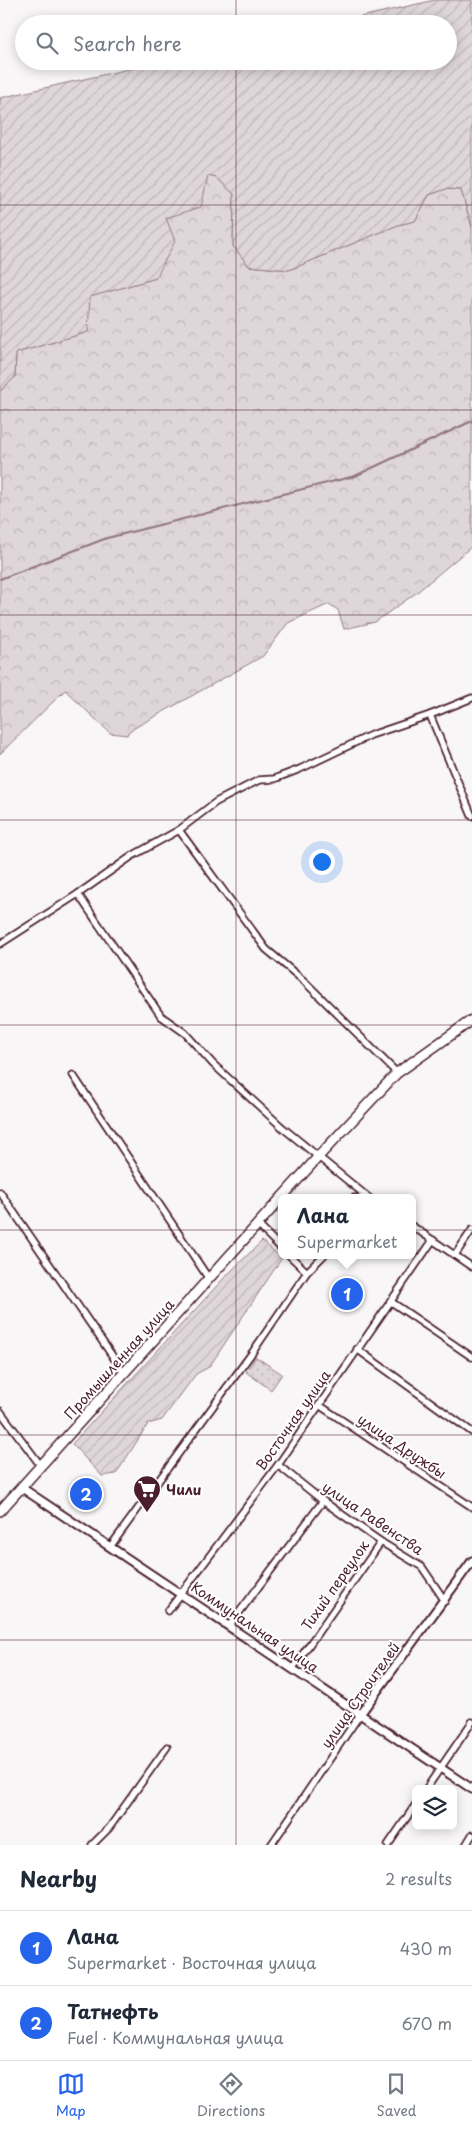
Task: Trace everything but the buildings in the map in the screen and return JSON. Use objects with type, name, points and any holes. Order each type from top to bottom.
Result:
[{"type":"main road","name":"Промышленная улица","points":[[286,1194],[396,1073],[472,1020]]},
{"type":"main road","name":"Промышленная улица","points":[[0,1511],[278,1203]]},
{"type":"street","points":[[0,944],[78,894],[132,856],[179,830],[216,802],[260,780],[300,770],[371,735],[430,715],[472,698]]},
{"type":"street","points":[[430,715],[472,816]]},
{"type":"street","points":[[179,830],[266,949],[304,981],[396,1073]]},
{"type":"street","points":[[78,894],[161,1016],[185,1033],[220,1070],[283,1128],[363,1194]]},
{"type":"street","points":[[73,1075],[209,1279]]},
{"type":"street","points":[[0,1192],[124,1373]]},
{"type":"street","points":[[258,1226],[278,1244]]},
{"type":"street","points":[[416,1229],[472,1267]]},
{"type":"street","points":[[455,1255],[472,1230]]},
{"type":"street","name":"Восточная улица","points":[[168,1611],[278,1465],[433,1240]]},
{"type":"street","points":[[293,1259],[307,1272]]},
{"type":"street","points":[[110,1547],[252,1353],[307,1272],[320,1259]]},
{"type":"street","points":[[390,1301],[472,1358]]},
{"type":"street","points":[[358,1349],[472,1432]]},
{"type":"street","name":"улица Дружбы","points":[[319,1405],[472,1507]]},
{"type":"street","points":[[0,1411],[41,1466]]},
{"type":"street","name":"улица Равенства","points":[[278,1465],[323,1501],[381,1542],[422,1567],[445,1601]]},
{"type":"street","name":"Коммунальная улица","points":[[22,1488],[472,1789]]},
{"type":"street","points":[[229,1626],[323,1501]]},
{"type":"street","name":"Тихий переулок","points":[[293,1668],[381,1542]]},
{"type":"street","name":"улица Строителей","points":[[271,1845],[361,1713],[445,1601],[472,1561]]},
{"type":"street","points":[[429,1785],[472,1722]]},
{"type":"street","points":[[92,1845],[109,1828],[167,1747]]},
{"type":"street","points":[[388,1845],[412,1810]]},
{"type":"street","points":[[466,1845],[472,1835]]},
{"type":"green space","points":[[435,0],[472,0],[472,227],[461,190],[446,189],[429,195],[415,221],[398,225],[289,270],[249,266],[233,246],[234,194],[217,178],[208,176],[201,207],[166,218],[175,241],[156,278],[90,297],[88,332],[16,353],[15,377],[0,391],[0,98],[124,70],[457,70],[457,15],[369,15]]},
{"type":"green space","points":[[208,176],[217,178],[234,194],[233,246],[249,266],[289,270],[398,225],[415,221],[429,195],[446,189],[461,190],[472,227],[472,546],[416,593],[375,622],[344,629],[338,610],[329,604],[288,623],[263,656],[129,731],[127,735],[110,733],[65,690],[0,754],[0,391],[15,377],[16,353],[88,332],[89,297],[156,278],[166,218]]},
{"type":"green space","points":[[262,1241],[278,1255],[278,1259],[281,1259],[209,1367],[196,1374],[162,1420],[148,1424],[116,1474],[102,1476],[72,1444],[225,1277]]},
{"type":"green space","points":[[256,1357],[282,1374],[271,1390],[246,1372]]},
{"type":"waterway","points":[[0,579],[107,538],[355,476],[472,421]]},
{"type":"place","name":"Лана","points":[[347,1294]]},
{"type":"place","name":"Татнефть","points":[[86,1494]]},
{"type":"place","name":"Чили","points":[[147,1513]]}]
